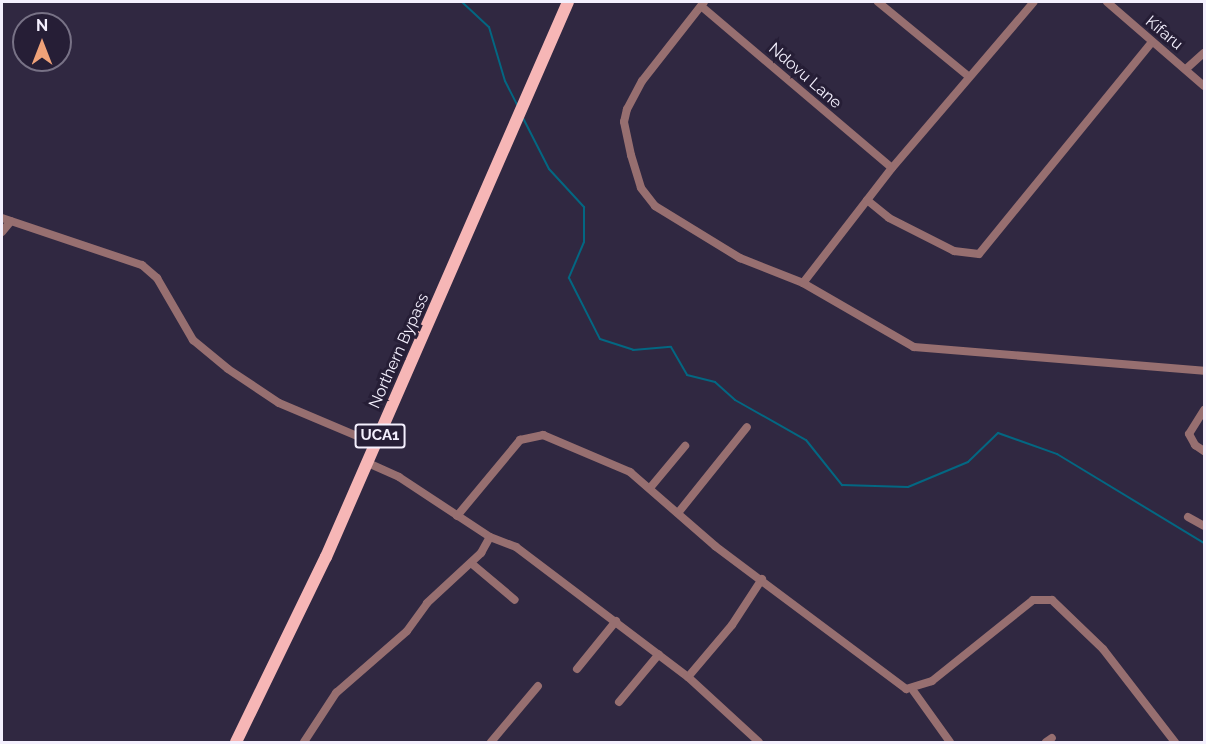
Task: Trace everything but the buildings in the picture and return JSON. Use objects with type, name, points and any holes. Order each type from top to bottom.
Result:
[{"type":"main road","name":"Northern Bypass","points":[[236,742],[290,637],[568,2]]},
{"type":"street","points":[[878,2],[968,76]]},
{"type":"street","points":[[803,283],[892,168],[968,76],[1034,2]]},
{"type":"street","name":"Kifaru","points":[[1107,2],[1204,86]]},
{"type":"street","points":[[702,4],[642,81],[627,109],[624,122],[641,189],[655,206],[740,258],[803,283],[914,347],[1204,371]]},
{"type":"street","name":"Ndovu Lane","points":[[702,4],[892,168]]},
{"type":"street","points":[[867,200],[889,218],[954,251],[979,254],[1152,42]]},
{"type":"street","points":[[1186,69],[1204,53]]},
{"type":"street","points":[[2,218],[142,265],[157,278],[193,340],[228,369],[279,403],[376,444]]},
{"type":"street","points":[[2,232],[11,221]]},
{"type":"street","points":[[1204,410],[1189,434],[1195,445],[1204,451]]},
{"type":"street","points":[[678,513],[747,427]]},
{"type":"street","points":[[457,516],[506,453],[520,440],[534,434],[602,458],[650,488],[715,546],[762,579],[900,686],[912,689],[932,681],[1026,604],[1044,597],[1059,606],[1103,649],[1175,742]]},
{"type":"street","points":[[650,488],[685,446]]},
{"type":"street","points":[[368,463],[399,477],[490,537],[516,547],[688,677],[759,742]]},
{"type":"street","points":[[1188,517],[1204,526]]},
{"type":"street","points":[[304,742],[336,693],[389,649],[427,603],[471,563],[490,537]]},
{"type":"street","points":[[471,563],[515,600]]},
{"type":"street","points":[[688,677],[732,625],[762,579]]},
{"type":"street","points":[[577,669],[616,621]]},
{"type":"street","points":[[619,702],[659,654]]},
{"type":"street","points":[[491,742],[538,686]]},
{"type":"street","points":[[912,689],[950,742]]},
{"type":"street","points":[[745,742],[750,735]]},
{"type":"waterway","points":[[462,2],[489,27],[505,81],[518,107]]},
{"type":"waterway","points":[[523,118],[549,169],[584,207],[584,242],[569,278],[600,339],[633,350],[671,347],[687,375],[715,382],[735,400],[806,440],[842,485],[908,487],[968,462],[998,433],[1057,454],[1204,543]]}]
